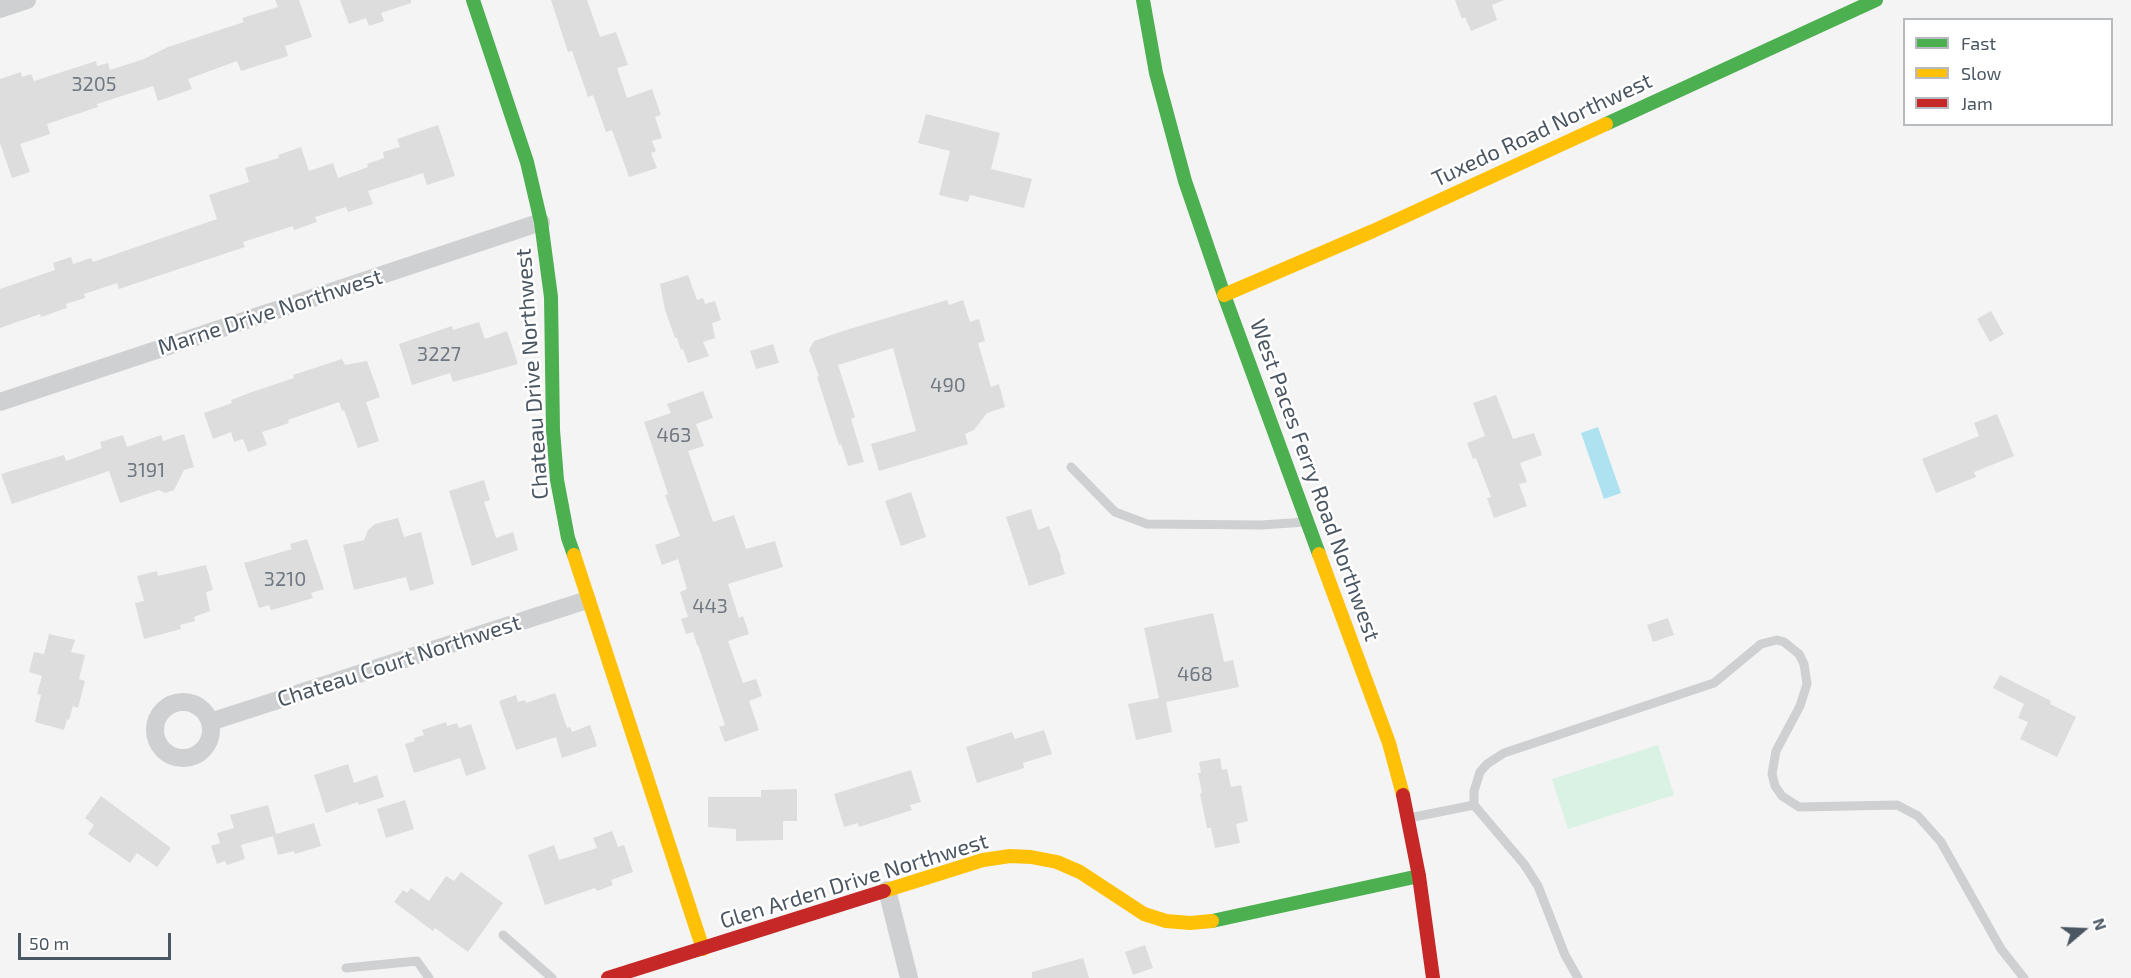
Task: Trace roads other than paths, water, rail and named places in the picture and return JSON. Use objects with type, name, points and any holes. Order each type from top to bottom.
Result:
[{"type":"street","points":[[0,9],[27,0]]},
{"type":"street","name":"Chateau Drive Northwest","points":[[473,0],[527,162],[541,222],[551,297],[553,430],[557,480],[568,538],[703,949]]},
{"type":"street","name":"West Paces Ferry Road Northwest","points":[[1143,0],[1156,73],[1179,159],[1224,295],[1389,743],[1409,818],[1433,978]]},
{"type":"street","name":"Tuxedo Road Northwest","points":[[1224,295],[1373,231],[1876,0]]},
{"type":"street","name":"Marne Drive Northwest","points":[[0,402],[541,222]]},
{"type":"street","name":"Chateau Court Northwest","points":[[210,722],[588,600]]},
{"type":"street","name":"Glen Arden Drive Northwest","points":[[608,978],[983,860],[1010,856],[1057,862],[1080,872],[1116,898],[1144,914],[1166,921],[1190,923],[1211,921],[1419,876]]},
{"type":"street","points":[[887,890],[909,978]]},
{"type":"lane","points":[[1071,467],[1115,512],[1147,524],[1261,525],[1307,522]]},
{"type":"lane","points":[[1578,978],[1565,955],[1538,886],[1524,864],[1474,805],[1474,791],[1480,772],[1494,758],[1504,753],[1714,683],[1761,644],[1778,640],[1785,642],[1799,654],[1804,664],[1807,684],[1800,706],[1776,751],[1772,774],[1775,786],[1782,796],[1799,807],[1897,805],[1918,816],[1941,842],[2001,949],[2024,978]]},
{"type":"lane","points":[[1409,818],[1474,805]]},
{"type":"lane","points":[[503,935],[552,978]]},
{"type":"lane","points":[[346,968],[417,961],[429,978]]},
{"type":"water","points":[[1598,427],[1621,493],[1604,499],[1581,433]]}]
